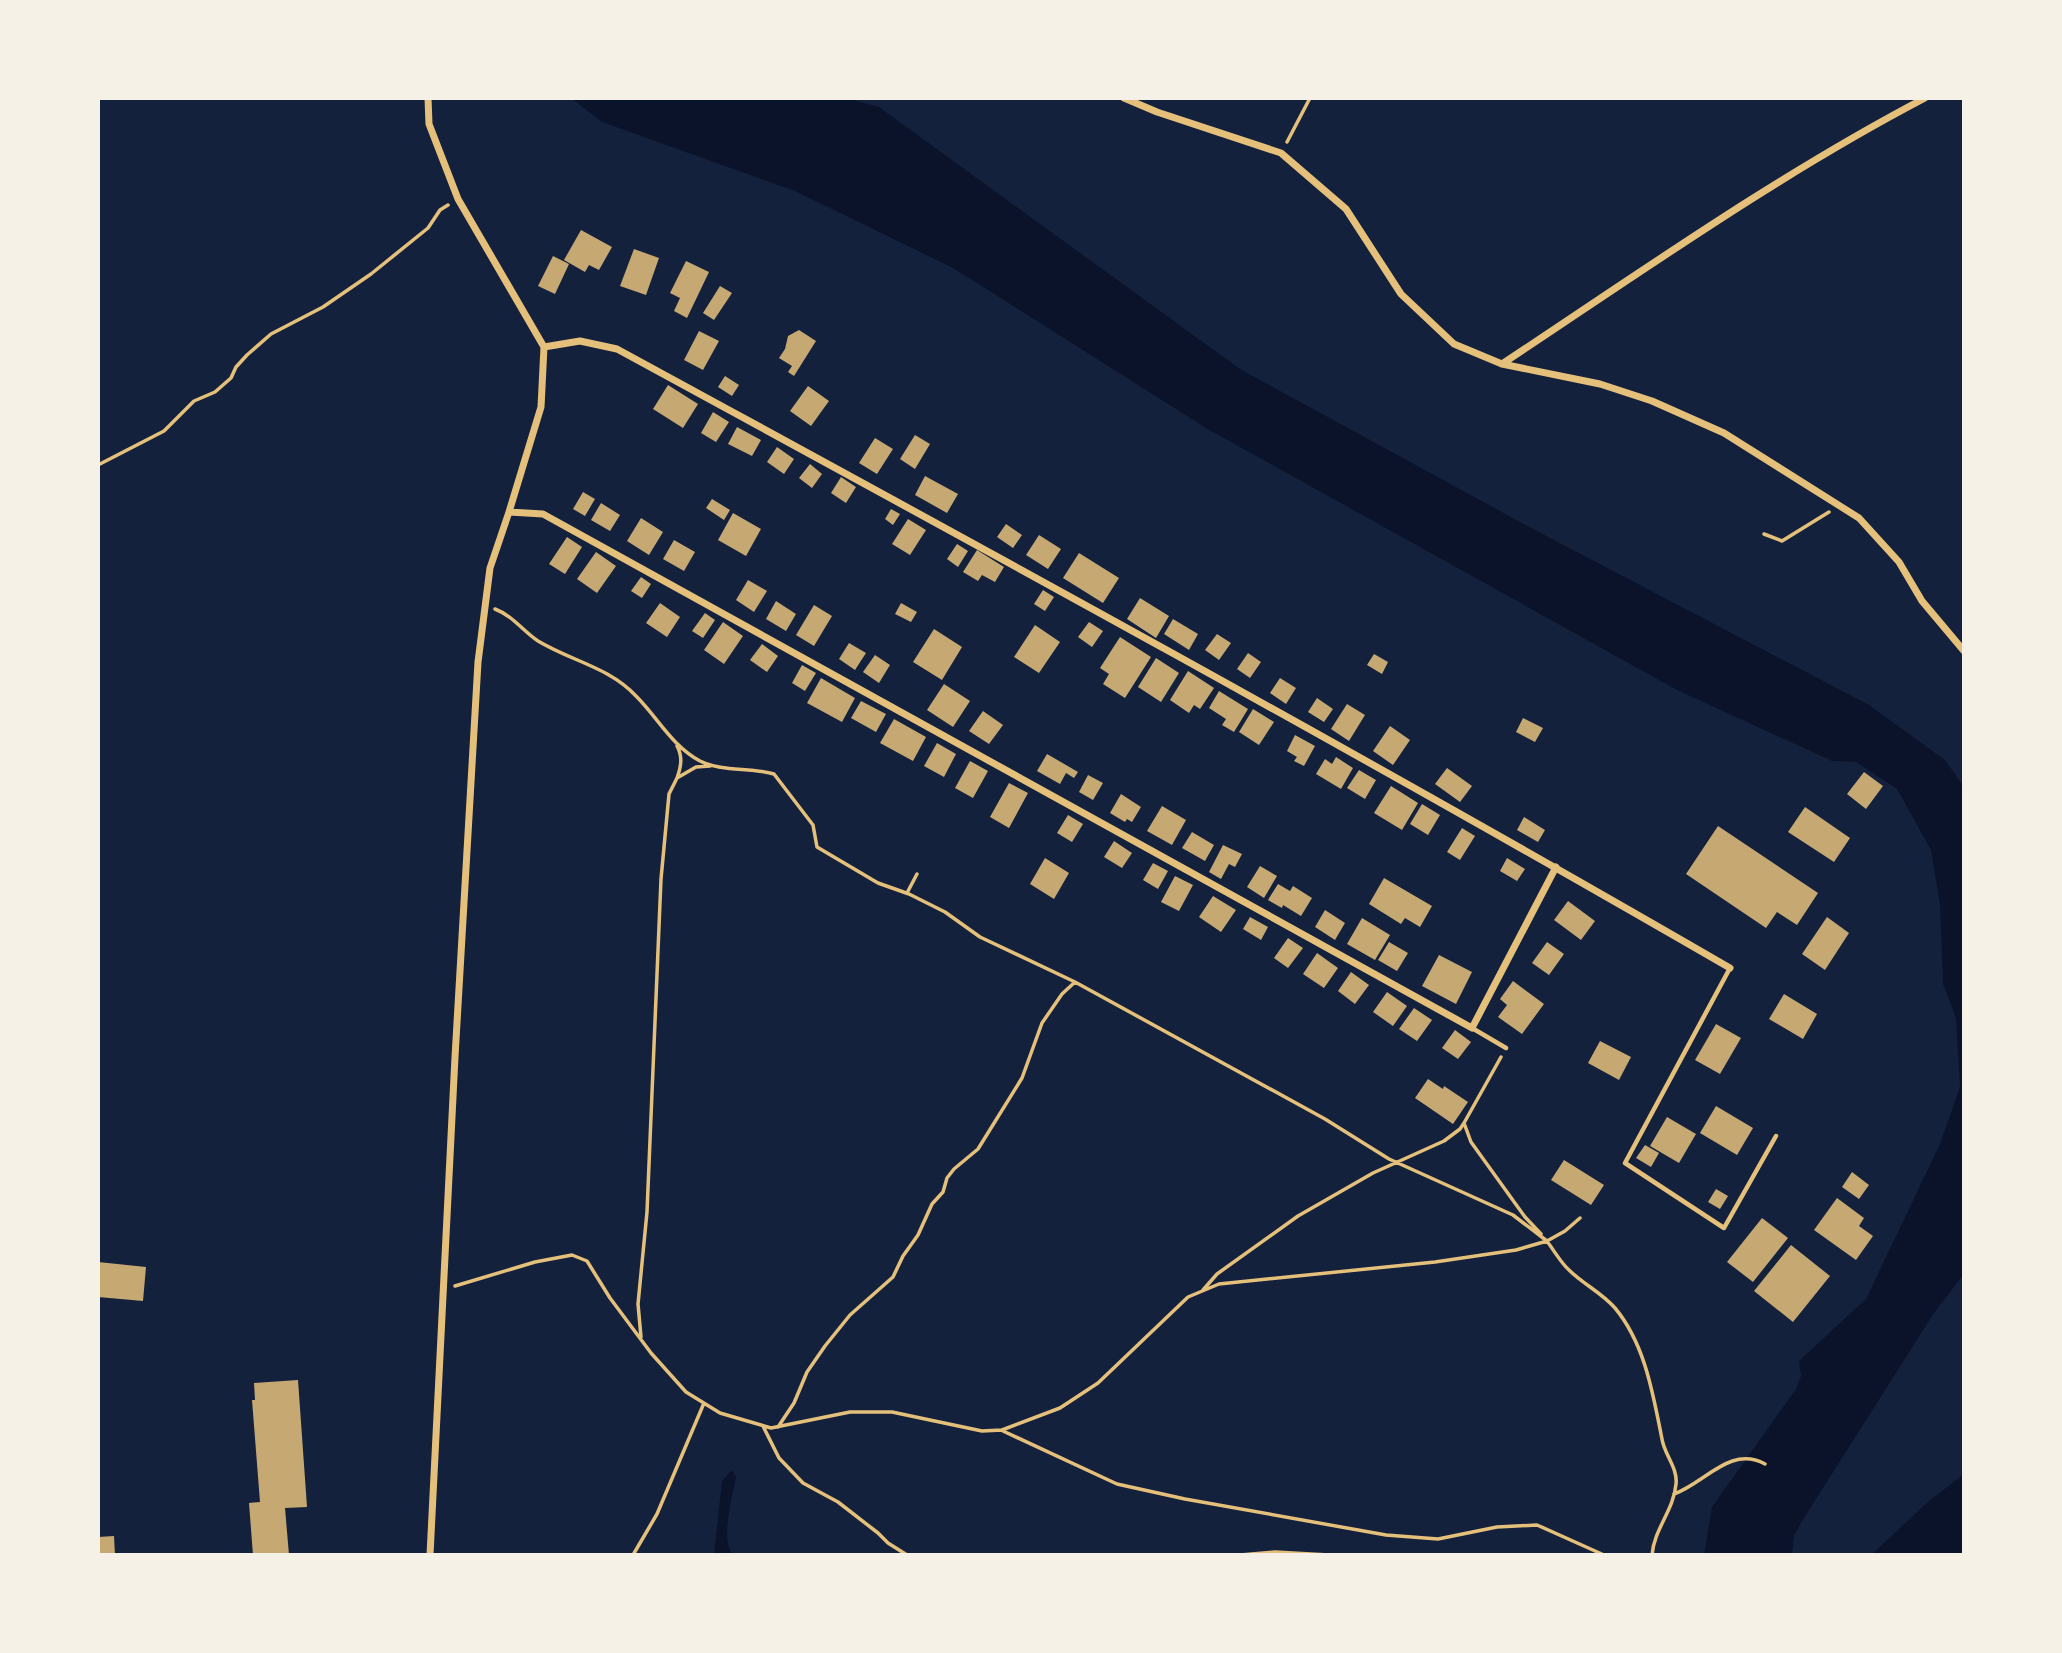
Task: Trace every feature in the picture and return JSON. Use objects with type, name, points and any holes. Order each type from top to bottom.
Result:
[{"type":"street","points":[[429,98],[429,124],[458,199],[544,346],[541,407],[490,568],[478,676],[430,1555]]},
{"type":"street","points":[[1124,98],[1157,112],[1281,153],[1346,209],[1401,294],[1454,344],[1502,364],[1600,384],[1652,401],[1724,433],[1859,518],[1899,562],[1922,601],[1964,651]]},
{"type":"street","points":[[1502,364],[1751,200],[1864,130],[1925,98]]},
{"type":"street","points":[[544,346],[580,341],[617,349],[1056,588],[1556,867],[1730,968]]},
{"type":"street","points":[[509,512],[543,514],[1472,1028],[1556,867]]},
{"type":"lane","points":[[1730,968],[1625,1163],[1724,1228],[1776,1136]]},
{"type":"lane","points":[[1472,1028],[1506,1048]]},
{"type":"path","points":[[1281,153],[1310,98]]},
{"type":"path","points":[[98,465],[164,431],[194,401],[215,392],[231,378],[241,361],[271,334],[323,307],[371,274],[428,228],[446,206]]},
{"type":"path","points":[[1764,534],[1782,541],[1839,506]]},
{"type":"path","points":[[486,606],[508,614],[539,641],[614,677],[636,696],[686,752],[711,765]]},
{"type":"path","points":[[641,1339],[638,1304],[647,1212],[660,879],[670,794],[681,767],[681,753],[675,741]]},
{"type":"path","points":[[677,778],[696,767],[711,765],[774,774],[813,825],[817,847],[878,883],[907,893],[945,912],[981,937],[1075,982],[1325,1119],[1396,1161],[1513,1215],[1548,1241]]},
{"type":"path","points":[[907,893],[917,874]]},
{"type":"path","points":[[778,1427],[794,1404],[807,1372],[825,1346],[850,1315],[893,1276],[908,1247],[918,1236],[932,1204],[943,1192],[947,1178],[978,1149],[1022,1078],[1042,1023],[1062,994],[1075,982]]},
{"type":"path","points":[[1200,1292],[1217,1274],[1333,1194],[1396,1161],[1444,1141],[1460,1129],[1506,1048]]},
{"type":"path","points":[[1464,1123],[1471,1142],[1525,1217],[1548,1241],[1569,1271],[1614,1306],[1632,1331],[1645,1364],[1662,1443],[1676,1475],[1674,1494],[1666,1518],[1657,1531],[1652,1555]]},
{"type":"path","points":[[443,1289],[535,1262],[572,1255],[587,1261],[610,1298],[686,1392],[720,1413],[763,1426],[778,1427],[850,1412],[892,1412],[982,1431],[1002,1430],[1060,1408],[1098,1383],[1188,1297],[1219,1284],[1435,1262],[1516,1250],[1548,1241],[1580,1219]]},
{"type":"path","points":[[633,1555],[657,1514],[704,1403]]},
{"type":"path","points":[[763,1426],[779,1458],[803,1483],[838,1502],[907,1555]]},
{"type":"path","points":[[1002,1430],[1117,1484],[1386,1535],[1438,1539],[1497,1527],[1537,1525],[1604,1555]]},
{"type":"path","points":[[1674,1494],[1698,1483],[1727,1461],[1750,1458],[1765,1464]]},
{"type":"path","points":[[1240,1555],[1275,1552],[1329,1555]]},
{"type":"water","points":[[571,98],[846,98],[879,107],[1240,369],[1533,529],[1869,705],[1945,760],[1964,787],[1964,1274],[1934,1313],[1802,1521],[1794,1536],[1792,1555],[1704,1555],[1712,1507],[1796,1389],[1801,1376],[1799,1361],[1866,1299],[1940,1144],[1960,1087],[1956,1018],[1943,984],[1940,905],[1931,850],[1897,789],[1856,762],[1832,761],[1675,689],[1206,428],[953,268],[795,191],[602,122]]},
{"type":"water","points":[[732,1470],[736,1477],[727,1529],[730,1549],[734,1555],[714,1555],[722,1481]]},
{"type":"water","points":[[1964,1474],[1964,1555],[1871,1555],[1929,1501]]},
{"type":"building","points":[[581,230],[612,247],[599,270],[589,265],[585,272],[564,260]]},
{"type":"building","points":[[634,249],[659,258],[646,295],[620,286]]},
{"type":"building","points":[[553,256],[569,264],[555,294],[538,286]]},
{"type":"building","points":[[686,261],[709,272],[687,318],[674,311],[680,298],[670,293]]},
{"type":"building","points":[[720,286],[732,293],[714,320],[703,313]]},
{"type":"building","points":[[799,330],[816,341],[794,376],[788,372],[792,366],[779,358],[785,349],[788,336]]},
{"type":"building","points":[[699,331],[719,341],[703,370],[684,360]]},
{"type":"building","points":[[725,376],[739,385],[732,396],[718,387]]},
{"type":"building","points":[[668,385],[698,404],[683,428],[653,409]]},
{"type":"building","points":[[808,386],[829,401],[811,426],[790,411]]},
{"type":"building","points":[[713,412],[729,422],[716,442],[701,433]]},
{"type":"building","points":[[737,427],[761,440],[752,456],[728,444]]},
{"type":"building","points":[[915,435],[930,444],[915,469],[900,459]]},
{"type":"building","points":[[875,438],[893,449],[877,474],[859,463]]},
{"type":"building","points":[[777,447],[794,459],[784,474],[767,462]]},
{"type":"building","points":[[810,464],[822,474],[812,488],[799,478]]},
{"type":"building","points":[[925,476],[958,494],[947,513],[915,495]]},
{"type":"building","points":[[841,477],[856,487],[846,503],[831,493]]},
{"type":"building","points":[[583,492],[595,499],[585,516],[573,509]]},
{"type":"building","points":[[712,499],[730,510],[724,520],[706,508]]},
{"type":"building","points":[[601,503],[620,515],[610,531],[591,520]]},
{"type":"building","points":[[891,509],[900,514],[893,525],[885,519]]},
{"type":"building","points":[[733,513],[761,529],[746,556],[718,540]]},
{"type":"building","points":[[641,518],[663,532],[649,555],[627,541]]},
{"type":"building","points":[[908,519],[926,530],[910,555],[892,544]]},
{"type":"building","points":[[1006,524],[1022,535],[1013,548],[997,537]]},
{"type":"building","points":[[1039,535],[1061,549],[1048,569],[1026,555]]},
{"type":"building","points":[[567,537],[582,547],[565,574],[549,564]]},
{"type":"building","points":[[674,540],[695,552],[684,571],[663,559]]},
{"type":"building","points":[[957,544],[968,551],[958,567],[947,559]]},
{"type":"building","points":[[977,550],[1004,567],[995,582],[982,575],[978,581],[963,572]]},
{"type":"building","points":[[596,552],[616,566],[597,593],[577,579]]},
{"type":"building","points":[[1079,553],[1119,578],[1103,603],[1063,578]]},
{"type":"building","points":[[641,577],[651,584],[642,598],[631,591]]},
{"type":"building","points":[[748,580],[767,591],[754,612],[736,600]]},
{"type":"building","points":[[1043,590],[1054,597],[1045,611],[1034,604]]},
{"type":"building","points":[[1140,598],[1169,616],[1156,638],[1127,619]]},
{"type":"building","points":[[776,601],[796,614],[786,631],[766,619]]},
{"type":"building","points":[[660,603],[680,617],[667,637],[646,623]]},
{"type":"building","points":[[901,603],[917,612],[911,622],[895,614]]},
{"type":"building","points":[[814,605],[832,616],[814,646],[796,635]]},
{"type":"building","points":[[705,613],[715,620],[703,638],[692,631]]},
{"type":"building","points":[[1173,619],[1198,634],[1189,650],[1164,634]]},
{"type":"building","points":[[723,622],[743,636],[724,664],[704,650]]},
{"type":"building","points":[[1089,622],[1103,631],[1092,647],[1078,637]]},
{"type":"building","points":[[1035,625],[1060,642],[1039,673],[1014,657]]},
{"type":"building","points":[[934,629],[962,647],[942,680],[913,662]]},
{"type":"building","points":[[1217,634],[1231,643],[1219,660],[1205,650]]},
{"type":"building","points":[[1120,637],[1151,657],[1125,698],[1103,684],[1109,674],[1100,668]]},
{"type":"building","points":[[849,643],[866,653],[855,670],[839,659]]},
{"type":"building","points":[[762,644],[778,656],[767,672],[750,660]]},
{"type":"building","points":[[1248,653],[1261,662],[1250,678],[1237,669]]},
{"type":"building","points":[[1374,654],[1388,662],[1382,674],[1367,665]]},
{"type":"building","points":[[875,655],[890,665],[879,683],[863,672]]},
{"type":"building","points":[[1156,658],[1179,673],[1161,702],[1138,687]]},
{"type":"building","points":[[802,665],[816,673],[805,691],[792,683]]},
{"type":"building","points":[[1188,671],[1214,688],[1200,709],[1194,705],[1189,713],[1170,700]]},
{"type":"building","points":[[821,678],[855,698],[842,722],[807,703]]},
{"type":"building","points":[[1280,678],[1296,688],[1286,704],[1270,693]]},
{"type":"building","points":[[944,684],[970,701],[953,727],[927,710]]},
{"type":"building","points":[[1219,691],[1248,709],[1234,732],[1222,725],[1226,719],[1209,708]]},
{"type":"building","points":[[1317,698],[1333,709],[1324,722],[1308,712]]},
{"type":"building","points":[[861,701],[886,714],[876,732],[851,718]]},
{"type":"building","points":[[1347,704],[1365,715],[1349,741],[1331,729]]},
{"type":"building","points":[[1253,709],[1274,722],[1259,745],[1239,732]]},
{"type":"building","points":[[983,711],[1003,725],[989,744],[969,731]]},
{"type":"building","points":[[1523,718],[1543,728],[1535,742],[1516,732]]},
{"type":"building","points":[[894,719],[926,737],[913,761],[880,743]]},
{"type":"building","points":[[1390,726],[1410,740],[1393,765],[1373,751]]},
{"type":"building","points":[[1295,735],[1315,746],[1304,766],[1294,761],[1297,757],[1287,751]]},
{"type":"building","points":[[937,743],[956,754],[944,777],[924,766]]},
{"type":"building","points":[[1047,754],[1078,772],[1074,778],[1066,773],[1060,784],[1037,771]]},
{"type":"building","points":[[1336,757],[1353,768],[1341,789],[1316,774],[1325,759],[1332,764]]},
{"type":"building","points":[[970,761],[988,771],[973,798],[955,788]]},
{"type":"building","points":[[1447,768],[1472,786],[1460,802],[1435,784]]},
{"type":"building","points":[[1359,770],[1376,780],[1365,799],[1347,788]]},
{"type":"building","points":[[1864,772],[1883,786],[1866,809],[1847,794]]},
{"type":"building","points":[[1088,775],[1103,783],[1093,800],[1079,792]]},
{"type":"building","points":[[1009,783],[1028,793],[1009,828],[990,817]]},
{"type":"building","points":[[1391,786],[1418,803],[1402,830],[1374,813]]},
{"type":"building","points":[[1121,794],[1141,807],[1132,822],[1127,819],[1125,822],[1110,813]]},
{"type":"building","points":[[1422,804],[1440,815],[1428,835],[1410,824]]},
{"type":"building","points":[[1162,806],[1186,820],[1172,845],[1147,831]]},
{"type":"building","points":[[1805,807],[1850,838],[1834,862],[1788,832]]},
{"type":"building","points":[[1068,815],[1083,824],[1072,842],[1057,833]]},
{"type":"building","points":[[1524,817],[1545,830],[1538,842],[1517,830]]},
{"type":"building","points":[[1718,826],[1818,893],[1797,925],[1777,912],[1766,928],[1686,874]]},
{"type":"building","points":[[1462,828],[1475,836],[1460,860],[1447,852]]},
{"type":"building","points":[[1192,832],[1214,845],[1205,861],[1182,848]]},
{"type":"building","points":[[1114,841],[1132,853],[1122,868],[1104,857]]},
{"type":"building","points":[[1223,845],[1242,854],[1235,867],[1229,864],[1221,879],[1209,872]]},
{"type":"building","points":[[1045,858],[1069,873],[1054,899],[1030,884]]},
{"type":"building","points":[[1507,858],[1525,869],[1517,881],[1500,871]]},
{"type":"building","points":[[1153,863],[1168,871],[1158,889],[1143,880]]},
{"type":"building","points":[[1260,866],[1277,876],[1264,898],[1247,887]]},
{"type":"building","points":[[1175,876],[1193,885],[1179,911],[1161,902]]},
{"type":"building","points":[[1384,878],[1432,906],[1420,927],[1405,918],[1401,924],[1369,904]]},
{"type":"building","points":[[1278,884],[1290,891],[1293,886],[1312,898],[1301,916],[1268,900]]},
{"type":"building","points":[[1213,896],[1236,910],[1221,932],[1199,917]]},
{"type":"building","points":[[1568,901],[1595,921],[1581,940],[1554,920]]},
{"type":"building","points":[[1325,910],[1345,923],[1335,940],[1315,927]]},
{"type":"building","points":[[1250,917],[1268,927],[1261,940],[1243,929]]},
{"type":"building","points":[[1827,917],[1849,933],[1825,970],[1802,954]]},
{"type":"building","points":[[1362,918],[1390,935],[1375,960],[1347,944]]},
{"type":"building","points":[[1288,938],[1303,948],[1288,968],[1274,958]]},
{"type":"building","points":[[1389,942],[1408,953],[1397,971],[1378,960]]},
{"type":"building","points":[[1547,942],[1564,954],[1549,975],[1532,963]]},
{"type":"building","points":[[1317,953],[1338,968],[1324,988],[1303,974]]},
{"type":"building","points":[[1439,955],[1472,972],[1456,1004],[1422,986]]},
{"type":"building","points":[[1351,972],[1369,985],[1355,1004],[1338,991]]},
{"type":"building","points":[[1513,981],[1544,1004],[1522,1034],[1498,1017],[1507,1005],[1500,999]]},
{"type":"building","points":[[1387,992],[1407,1006],[1393,1026],[1373,1012]]},
{"type":"building","points":[[1784,994],[1817,1014],[1803,1039],[1769,1019]]},
{"type":"building","points":[[1414,1008],[1432,1020],[1417,1041],[1399,1029]]},
{"type":"building","points":[[1716,1024],[1741,1038],[1720,1074],[1695,1060]]},
{"type":"building","points":[[1455,1030],[1471,1042],[1458,1059],[1442,1048]]},
{"type":"building","points":[[1600,1041],[1631,1057],[1619,1080],[1588,1063]]},
{"type":"building","points":[[1428,1079],[1468,1102],[1453,1124],[1415,1098]]},
{"type":"building","points":[[1716,1106],[1753,1128],[1737,1155],[1700,1133]]},
{"type":"building","points":[[1667,1117],[1696,1134],[1679,1163],[1650,1146]]},
{"type":"building","points":[[1645,1145],[1659,1153],[1651,1167],[1636,1158]]},
{"type":"building","points":[[1564,1160],[1604,1185],[1591,1205],[1551,1180]]},
{"type":"building","points":[[1852,1172],[1869,1185],[1859,1199],[1842,1187]]},
{"type":"building","points":[[1716,1189],[1728,1196],[1720,1209],[1708,1202]]},
{"type":"building","points":[[1837,1198],[1864,1218],[1859,1226],[1873,1236],[1856,1260],[1814,1230]]},
{"type":"building","points":[[1762,1218],[1788,1238],[1753,1282],[1727,1262]]},
{"type":"building","points":[[1791,1245],[1830,1276],[1793,1322],[1754,1291]]},
{"type":"building","points":[[98,1262],[146,1267],[143,1301],[98,1297]]},
{"type":"building","points":[[298,1380],[307,1507],[285,1508],[289,1555],[253,1555],[249,1503],[260,1502],[252,1400],[255,1400],[254,1383]]},
{"type":"building","points":[[114,1536],[115,1555],[98,1555],[98,1537]]}]
